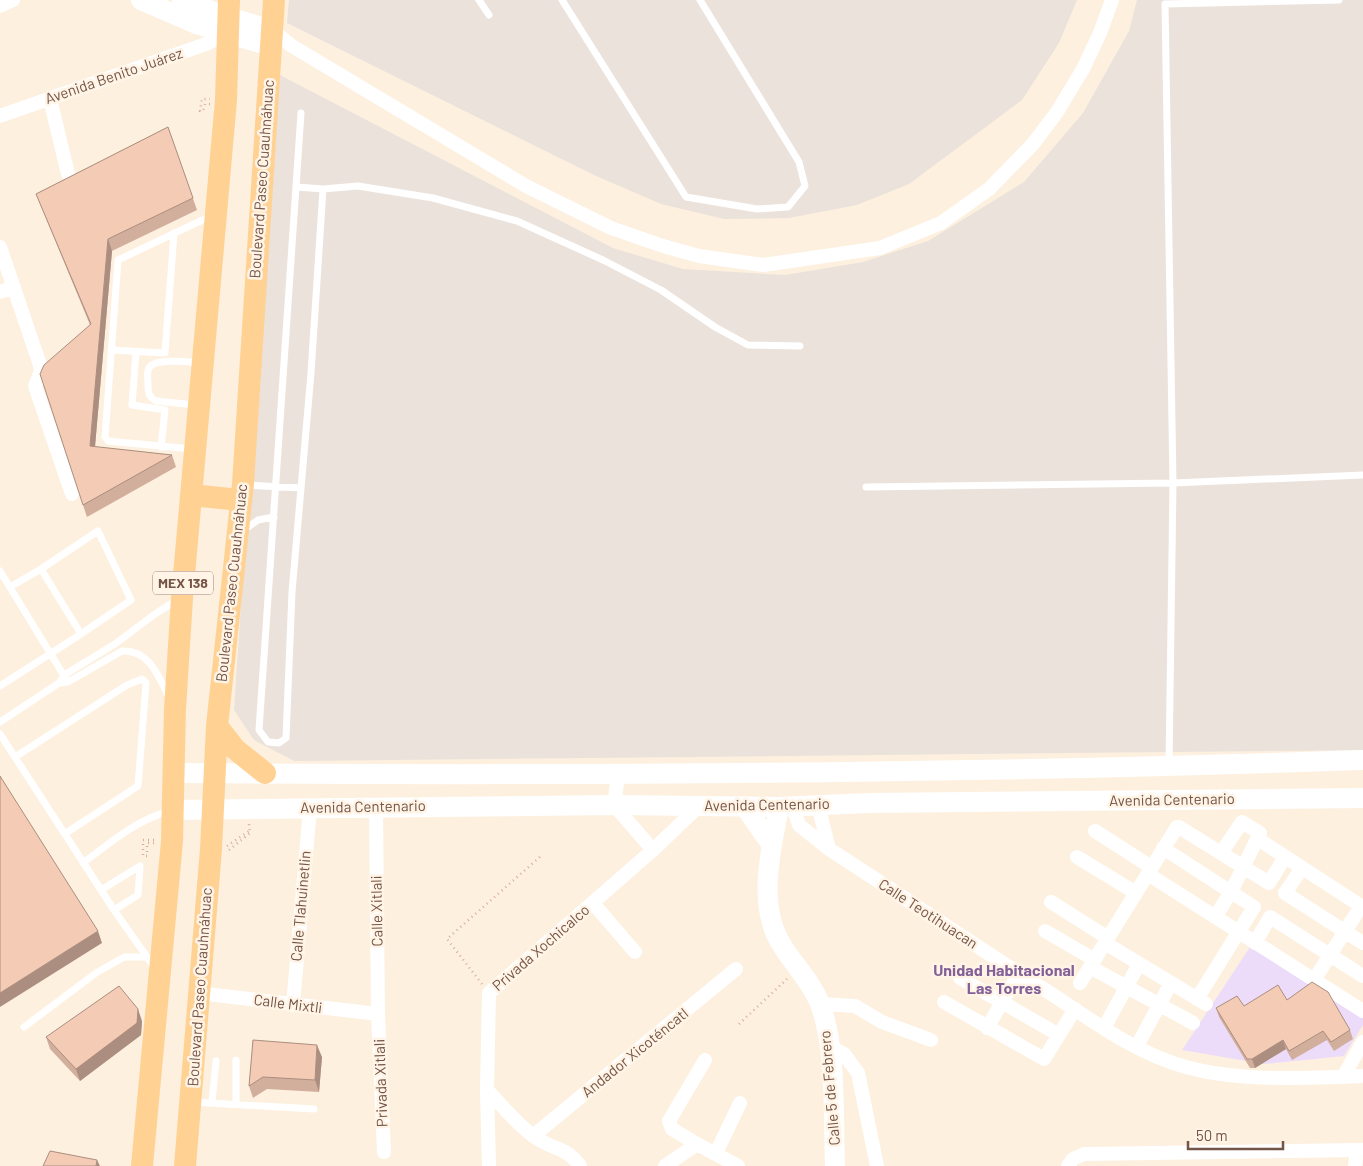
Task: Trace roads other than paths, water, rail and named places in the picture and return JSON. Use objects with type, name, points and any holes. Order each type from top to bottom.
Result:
[{"type":"main road","name":"Boulevard Paseo Cuauhnáhuac","points":[[185,1166],[202,1102],[198,993],[219,847],[212,811],[213,773],[242,492],[278,40],[274,0]]},
{"type":"main road","name":"MEX 138","points":[[142,1166],[172,841],[175,709],[182,598],[226,100],[228,17]]},
{"type":"main road","points":[[190,495],[242,492]]},
{"type":"main road","points":[[217,726],[235,749],[264,773]]},
{"type":"street","points":[[0,6],[13,0]]},
{"type":"street","points":[[141,0],[199,25],[228,17]]},
{"type":"street","points":[[182,0],[228,17],[278,40],[526,186],[611,228],[699,256],[763,265],[880,248],[941,223],[988,188],[1033,144],[1056,112],[1083,69],[1100,33],[1112,0]]},
{"type":"street","name":"Avenida Benito Juárez","points":[[0,116],[206,44],[228,17]]},
{"type":"street","points":[[50,99],[68,174]]},
{"type":"street","points":[[0,247],[41,367],[34,384],[35,388],[72,494]]},
{"type":"street","points":[[0,292],[14,288]]},
{"type":"street","name":"Avenida Centenario","points":[[173,773],[618,776],[1169,767],[1363,760]]},
{"type":"street","points":[[869,802],[870,773]]},
{"type":"street","points":[[618,776],[614,805],[653,850]]},
{"type":"street","name":"Avenida Centenario","points":[[172,810],[614,805],[746,807],[869,802],[1363,798]]},
{"type":"street","points":[[818,805],[829,849]]},
{"type":"street","name":"Privada Xochicalco","points":[[489,1166],[487,1090],[489,993],[653,850],[699,806]]},
{"type":"street","name":"Calle 5 de Febrero","points":[[786,806],[771,844],[768,905],[773,927],[782,946],[820,1004],[829,1046],[835,1166]]},
{"type":"street","name":"Calle Teotihuacan","points":[[786,806],[799,825],[829,849],[1104,1028],[1137,1046],[1186,1067],[1221,1073],[1363,1076]]},
{"type":"street","name":"Calle Xitlali","points":[[376,807],[378,1014]]},
{"type":"street","points":[[746,807],[771,844]]},
{"type":"street","name":"Calle Tlahuinetlin","points":[[293,1005],[310,808]]},
{"type":"street","points":[[1215,917],[1231,892],[1260,833],[1243,822],[1221,853]]},
{"type":"street","points":[[1080,983],[1178,826],[1269,883],[1285,857]]},
{"type":"street","points":[[1095,831],[1215,917],[1363,1011]]},
{"type":"street","points":[[1258,839],[1360,905],[1360,909],[1346,932],[1314,980]]},
{"type":"street","points":[[1051,902],[1140,964],[1202,1002],[1254,907],[1163,848]]},
{"type":"street","points":[[1077,857],[1136,893]]},
{"type":"street","points":[[1302,868],[1285,893],[1363,943]]},
{"type":"street","points":[[593,903],[634,952]]},
{"type":"street","points":[[1255,943],[1270,917],[1363,976]]},
{"type":"street","points":[[1045,931],[1126,986],[1193,1023]]},
{"type":"street","points":[[1104,1028],[1140,964]]},
{"type":"street","name":"Andador Xicoténcatl","points":[[533,1136],[736,969]]},
{"type":"street","points":[[987,1028],[1019,973]]},
{"type":"street","points":[[960,978],[1059,1035]]},
{"type":"street","points":[[1137,1046],[1171,983]]},
{"type":"street","name":"Calle Mixtli","points":[[198,993],[378,1014]]},
{"type":"street","points":[[944,1002],[1044,1059],[1075,1009]]},
{"type":"street","points":[[820,1004],[855,1006],[882,1022],[931,1040]]},
{"type":"street","name":"Privada Xitlali","points":[[378,1014],[384,1152]]},
{"type":"street","points":[[1343,1076],[1363,1042]]},
{"type":"street","points":[[829,1046],[844,1054],[858,1073],[877,1166]]},
{"type":"street","points":[[705,1060],[669,1121],[672,1129],[738,1166]]},
{"type":"street","points":[[487,1090],[533,1136],[542,1142],[563,1148],[580,1166]]},
{"type":"street","points":[[716,1153],[740,1103]]},
{"type":"street","points":[[665,1166],[697,1144]]},
{"type":"street","points":[[1070,1162],[1084,1154],[1159,1160],[1360,1150],[1355,1166]]},
{"type":"lane","points":[[479,0],[489,15]]},
{"type":"lane","points":[[562,0],[686,197],[757,209],[788,207],[805,186],[799,162],[700,0]]},
{"type":"lane","points":[[1169,767],[1173,483],[1165,4],[1339,0]]},
{"type":"lane","points":[[301,113],[259,730],[268,742],[279,743],[286,738],[292,592],[323,189]]},
{"type":"lane","points":[[297,187],[323,189],[358,186],[433,198],[517,221],[603,260],[661,290],[715,328],[748,345],[800,346]]},
{"type":"lane","points":[[194,450],[108,442],[105,437],[118,260],[216,214]]},
{"type":"lane","points":[[112,350],[165,353],[174,233]]},
{"type":"lane","points":[[136,352],[132,405],[165,410],[161,447]]},
{"type":"lane","points":[[198,405],[156,401],[151,398],[148,392],[148,370],[159,361],[202,363]]},
{"type":"lane","points":[[866,486],[1173,483],[1363,476]]},
{"type":"lane","points":[[242,492],[276,487],[301,488]]},
{"type":"lane","points":[[238,535],[258,520],[274,517]]},
{"type":"lane","points":[[0,686],[131,600],[98,531],[10,587]]},
{"type":"lane","points":[[41,569],[81,634]]},
{"type":"lane","points":[[0,570],[66,678]]},
{"type":"lane","points":[[0,722],[59,683],[154,614],[182,598]]},
{"type":"lane","points":[[66,678],[117,653],[131,650],[148,660],[175,709]]},
{"type":"lane","points":[[15,757],[127,684],[142,679],[146,683],[138,786],[66,833]]},
{"type":"lane","points":[[0,734],[66,833],[114,910],[160,976]]},
{"type":"lane","points":[[83,863],[136,823],[149,816],[172,810]]},
{"type":"lane","points":[[101,890],[140,866],[138,894],[114,910]]},
{"type":"lane","points":[[24,1027],[96,973],[124,957],[147,957]]},
{"type":"lane","points":[[236,1060],[236,1104]]},
{"type":"lane","points":[[216,1061],[202,1102],[314,1109]]},
{"type":"district","name":"Unidad Habitacional Las Torres","points":[[1004,979]]}]
